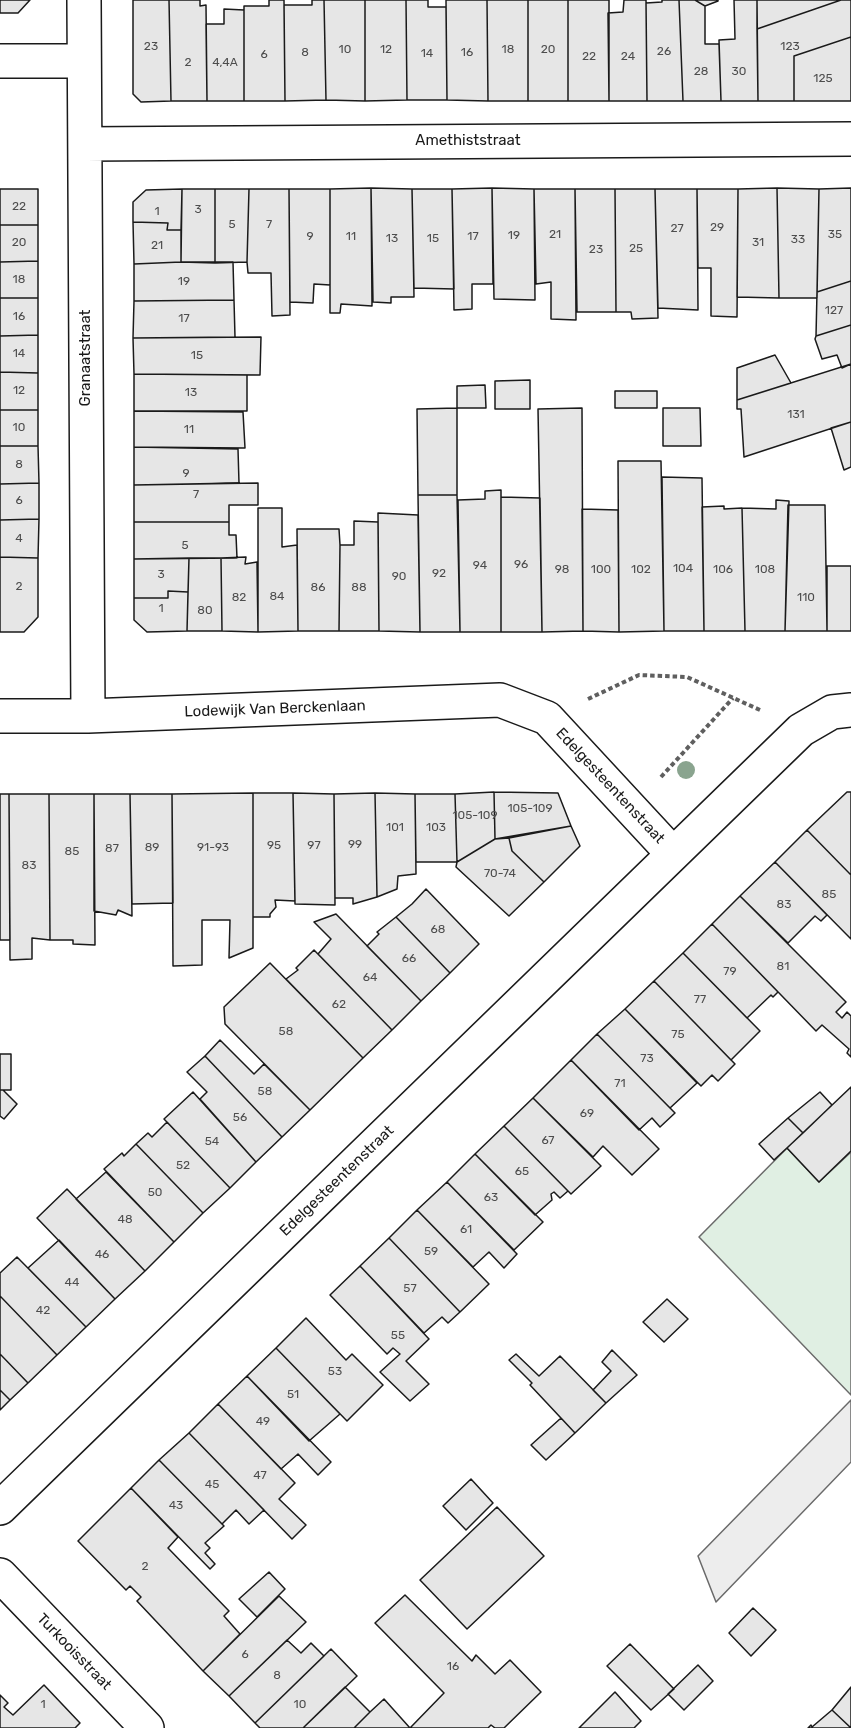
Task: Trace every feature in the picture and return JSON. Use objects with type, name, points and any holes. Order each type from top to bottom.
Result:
[{"type":"street","name":"Granaatstraat","points":[[84,0],[88,716]]},
{"type":"street","points":[[0,61],[84,61]]},
{"type":"street","name":"Amethiststraat","points":[[85,144],[851,139]]},
{"type":"street","name":"Lodewijk Van Berckenlaan","points":[[0,716],[88,716],[500,700],[547,718]]},
{"type":"street","points":[[801,730],[832,712],[851,710]]},
{"type":"street","name":"Edelgesteentenstraat","points":[[547,718],[673,854]]},
{"type":"street","name":"Edelgesteentenstraat","points":[[0,1508],[801,730]]},
{"type":"street","name":"Turkooisstraat","points":[[0,1575],[147,1728]]},
{"type":"path","points":[[547,718],[639,675],[687,677],[801,730]]},
{"type":"path","points":[[631,809],[733,698]]},
{"type":"green space","points":[[787,1148],[819,1182],[851,1152],[851,1395],[699,1237]]},
{"type":"shaded area","points":[[851,1400],[851,1462],[716,1602],[698,1556]]},
{"type":"building","points":[[0,0],[30,0],[18,13],[0,13]]},
{"type":"building","points":[[133,0],[169,0],[171,101],[141,102],[133,94]]},
{"type":"building","points":[[169,0],[200,0],[200,6],[206,5],[207,101],[171,101]]},
{"type":"building","points":[[269,0],[284,0],[285,101],[244,101],[244,6],[269,6]]},
{"type":"building","points":[[312,0],[324,0],[326,100],[285,101],[284,5],[312,5]]},
{"type":"building","points":[[324,0],[365,0],[365,101],[326,100]]},
{"type":"building","points":[[365,0],[406,0],[407,100],[365,101]]},
{"type":"building","points":[[406,0],[428,0],[428,7],[446,7],[447,100],[407,100]]},
{"type":"building","points":[[446,0],[487,0],[488,101],[447,100]]},
{"type":"building","points":[[487,0],[528,0],[528,101],[488,101]]},
{"type":"building","points":[[528,0],[568,0],[568,101],[528,101]]},
{"type":"building","points":[[568,0],[609,0],[609,101],[568,101]]},
{"type":"building","points":[[624,0],[646,0],[647,101],[609,101],[608,13],[623,12]]},
{"type":"building","points":[[662,0],[679,0],[683,101],[647,101],[646,3],[662,2]]},
{"type":"building","points":[[679,0],[695,0],[705,6],[705,44],[719,44],[721,101],[683,101]]},
{"type":"building","points":[[695,0],[718,0],[718,1],[705,6]]},
{"type":"building","points":[[734,0],[757,0],[758,101],[721,101],[719,40],[735,39]]},
{"type":"building","points":[[757,0],[841,0],[757,29]]},
{"type":"building","points":[[841,0],[851,0],[851,37],[794,56],[794,101],[758,101],[757,29]]},
{"type":"building","points":[[224,9],[244,10],[244,101],[207,101],[206,24],[224,24]]},
{"type":"building","points":[[851,37],[851,101],[794,101],[794,56]]},
{"type":"building","points":[[371,188],[372,306],[341,304],[340,313],[330,313],[330,189]]},
{"type":"building","points":[[371,188],[412,189],[414,297],[391,297],[391,303],[373,302]]},
{"type":"building","points":[[492,188],[493,284],[472,284],[472,309],[454,310],[452,189]]},
{"type":"building","points":[[492,188],[534,189],[535,300],[494,299]]},
{"type":"building","points":[[777,188],[819,189],[817,298],[779,298]]},
{"type":"building","points":[[777,188],[779,298],[737,297],[738,189]]},
{"type":"building","points":[[851,188],[851,281],[817,292],[819,189]]},
{"type":"building","points":[[0,189],[38,189],[38,225],[0,225]]},
{"type":"building","points":[[182,189],[215,189],[215,263],[181,262]]},
{"type":"building","points":[[182,189],[181,230],[167,230],[168,223],[133,222],[133,202],[146,190]]},
{"type":"building","points":[[215,189],[249,189],[247,262],[215,263]]},
{"type":"building","points":[[249,189],[289,189],[290,315],[272,316],[271,273],[248,273]]},
{"type":"building","points":[[289,189],[330,189],[330,285],[314,284],[313,303],[290,302]]},
{"type":"building","points":[[412,189],[452,189],[454,289],[414,288]]},
{"type":"building","points":[[534,189],[575,189],[576,320],[551,319],[551,282],[536,284]]},
{"type":"building","points":[[575,189],[615,189],[616,312],[577,312]]},
{"type":"building","points":[[615,189],[655,189],[658,318],[632,319],[631,312],[616,312]]},
{"type":"building","points":[[655,189],[697,189],[698,310],[658,308]]},
{"type":"building","points":[[697,189],[738,189],[737,317],[711,316],[711,268],[698,268]]},
{"type":"building","points":[[133,222],[168,223],[167,230],[181,230],[181,262],[134,264]]},
{"type":"building","points":[[0,225],[38,225],[38,261],[0,262]]},
{"type":"building","points":[[38,261],[38,298],[0,298],[0,262]]},
{"type":"building","points":[[233,262],[234,300],[134,301],[134,264]]},
{"type":"building","points":[[851,281],[851,325],[816,336],[817,292]]},
{"type":"building","points":[[0,298],[38,298],[38,335],[0,336]]},
{"type":"building","points":[[234,300],[235,337],[133,338],[134,301]]},
{"type":"building","points":[[851,325],[851,364],[842,368],[837,355],[822,359],[816,336]]},
{"type":"building","points":[[38,335],[38,373],[0,372],[0,336]]},
{"type":"building","points":[[261,337],[260,375],[134,374],[133,338]]},
{"type":"building","points":[[775,355],[791,383],[737,400],[737,368]]},
{"type":"building","points":[[851,364],[851,422],[744,457],[741,409],[737,409],[737,400]]},
{"type":"building","points":[[0,372],[38,373],[38,410],[0,410]]},
{"type":"building","points":[[134,374],[247,375],[247,411],[134,411]]},
{"type":"building","points":[[530,380],[530,409],[495,409],[495,381]]},
{"type":"building","points":[[485,385],[486,408],[457,408],[457,386]]},
{"type":"building","points":[[615,391],[657,391],[657,408],[615,408]]},
{"type":"building","points":[[457,408],[457,495],[418,495],[417,409]]},
{"type":"building","points":[[582,408],[583,631],[542,632],[538,409]]},
{"type":"building","points":[[663,408],[700,408],[701,446],[663,446]]},
{"type":"building","points":[[0,410],[38,410],[38,446],[0,446]]},
{"type":"building","points":[[134,411],[243,412],[245,448],[134,447]]},
{"type":"building","points":[[851,422],[851,467],[844,470],[831,428]]},
{"type":"building","points":[[0,446],[38,446],[39,483],[0,484]]},
{"type":"building","points":[[134,447],[238,449],[239,483],[134,485]]},
{"type":"building","points":[[618,461],[661,461],[664,631],[619,632]]},
{"type":"building","points":[[662,477],[702,478],[704,631],[664,631]]},
{"type":"building","points":[[39,483],[39,519],[0,520],[0,484]]},
{"type":"building","points":[[258,483],[258,505],[229,505],[229,522],[134,522],[134,485]]},
{"type":"building","points":[[501,490],[501,632],[460,632],[458,500],[485,499],[485,491]]},
{"type":"building","points":[[418,495],[457,495],[460,632],[420,632]]},
{"type":"building","points":[[501,497],[540,498],[542,632],[501,632]]},
{"type":"building","points":[[776,500],[789,501],[785,631],[745,631],[742,508],[776,509]]},
{"type":"building","points":[[788,505],[825,505],[827,631],[785,631]]},
{"type":"building","points":[[724,506],[724,509],[742,508],[745,631],[704,631],[702,507]]},
{"type":"building","points":[[258,508],[282,508],[282,547],[297,545],[298,631],[258,632]]},
{"type":"building","points":[[582,509],[618,510],[619,632],[583,631]]},
{"type":"building","points":[[378,513],[418,515],[420,632],[379,631]]},
{"type":"building","points":[[39,519],[38,558],[0,557],[0,520]]},
{"type":"building","points":[[354,521],[378,522],[379,631],[339,631],[340,545],[354,545]]},
{"type":"building","points":[[134,522],[229,522],[229,535],[236,535],[237,558],[134,559]]},
{"type":"building","points":[[297,529],[339,529],[339,631],[298,631]]},
{"type":"building","points":[[0,557],[38,558],[38,617],[24,632],[0,632]]},
{"type":"building","points":[[246,557],[245,564],[257,562],[258,632],[222,631],[221,558]]},
{"type":"building","points":[[189,558],[188,592],[168,591],[168,598],[134,598],[134,559]]},
{"type":"building","points":[[189,558],[221,558],[222,631],[187,631]]},
{"type":"building","points":[[827,566],[851,566],[851,631],[827,631]]},
{"type":"building","points":[[168,591],[188,592],[187,631],[147,632],[134,620],[134,598],[168,598]]},
{"type":"building","points":[[494,792],[495,839],[457,862],[455,794]]},
{"type":"building","points":[[494,792],[558,793],[571,826],[495,839]]},
{"type":"building","points":[[847,792],[851,792],[851,875],[807,830]]},
{"type":"building","points":[[253,793],[253,948],[229,958],[230,920],[202,920],[202,965],[173,966],[172,794]]},
{"type":"building","points":[[253,793],[293,793],[295,901],[275,900],[276,907],[270,917],[253,917]]},
{"type":"building","points":[[293,793],[334,794],[335,905],[295,904]]},
{"type":"building","points":[[375,793],[377,897],[353,904],[353,898],[335,898],[334,794]]},
{"type":"building","points":[[375,793],[415,794],[416,874],[398,876],[397,889],[377,897]]},
{"type":"building","points":[[0,794],[9,794],[10,940],[0,940]]},
{"type":"building","points":[[9,794],[49,794],[50,940],[32,938],[32,959],[10,960]]},
{"type":"building","points":[[49,794],[94,794],[95,945],[73,944],[73,940],[50,940]]},
{"type":"building","points":[[94,794],[130,794],[132,916],[118,910],[116,915],[94,911]]},
{"type":"building","points":[[130,794],[172,794],[173,903],[132,904]]},
{"type":"building","points":[[415,794],[455,794],[457,862],[416,862]]},
{"type":"building","points":[[571,826],[580,846],[544,882],[512,851],[509,838]]},
{"type":"building","points":[[807,830],[851,875],[851,939],[775,862]]},
{"type":"building","points":[[509,838],[512,851],[544,882],[509,916],[456,867],[457,862],[495,839]]},
{"type":"building","points":[[775,862],[827,915],[821,921],[815,916],[788,943],[740,896]]},
{"type":"building","points":[[426,889],[479,944],[450,973],[396,917]]},
{"type":"building","points":[[740,896],[846,1002],[836,1012],[842,1018],[847,1012],[851,1016],[851,1057],[847,1053],[849,1049],[822,1025],[816,1031],[712,924]]},
{"type":"building","points":[[336,914],[421,1001],[392,1030],[318,954],[331,939],[314,922]]},
{"type":"building","points":[[396,917],[450,973],[421,1001],[367,946],[379,934],[377,932]]},
{"type":"building","points":[[712,924],[778,992],[773,997],[771,995],[747,1018],[683,953]]},
{"type":"building","points":[[314,950],[392,1030],[363,1058],[286,979],[298,970],[296,968]]},
{"type":"building","points":[[683,953],[760,1031],[731,1060],[654,981]]},
{"type":"building","points":[[270,963],[363,1058],[310,1110],[225,1024],[224,1007]]},
{"type":"building","points":[[654,981],[735,1064],[718,1081],[712,1075],[701,1086],[625,1009]]},
{"type":"building","points":[[625,1009],[697,1083],[670,1108],[597,1034]]},
{"type":"building","points":[[597,1034],[675,1113],[660,1127],[652,1118],[639,1130],[571,1060]]},
{"type":"building","points":[[220,1040],[254,1074],[264,1064],[310,1110],[282,1137],[205,1056]]},
{"type":"building","points":[[0,1054],[11,1054],[11,1090],[0,1090]]},
{"type":"building","points":[[205,1056],[282,1137],[256,1162],[200,1099],[207,1092],[187,1072]]},
{"type":"building","points":[[571,1060],[659,1149],[632,1175],[603,1146],[593,1157],[533,1098]]},
{"type":"building","points":[[851,1087],[851,1151],[819,1182],[787,1148]]},
{"type":"building","points":[[0,1090],[3,1090],[17,1104],[4,1119],[0,1116]]},
{"type":"building","points":[[193,1092],[256,1162],[230,1188],[164,1119]]},
{"type":"building","points":[[820,1092],[832,1105],[803,1133],[788,1118]]},
{"type":"building","points":[[533,1098],[601,1166],[571,1194],[504,1126]]},
{"type":"building","points":[[788,1118],[803,1133],[774,1160],[759,1144]]},
{"type":"building","points":[[167,1122],[230,1188],[203,1213],[136,1144],[148,1133],[152,1137]]},
{"type":"building","points":[[504,1126],[568,1191],[560,1198],[554,1192],[551,1194],[552,1200],[535,1215],[475,1154]]},
{"type":"building","points":[[136,1144],[203,1213],[174,1242],[104,1169],[122,1153],[124,1156]]},
{"type":"building","points":[[475,1154],[543,1222],[514,1250],[447,1182]]},
{"type":"building","points":[[106,1172],[174,1242],[145,1271],[76,1199]]},
{"type":"building","points":[[447,1182],[517,1254],[504,1268],[489,1252],[473,1267],[417,1210]]},
{"type":"building","points":[[67,1189],[145,1271],[115,1299],[37,1218]]},
{"type":"building","points":[[417,1210],[489,1284],[460,1312],[389,1238]]},
{"type":"building","points":[[389,1238],[460,1312],[448,1323],[442,1317],[424,1333],[360,1266]]},
{"type":"building","points":[[59,1240],[115,1299],[86,1327],[28,1268]]},
{"type":"building","points":[[17,1257],[86,1327],[57,1355],[0,1296],[0,1273]]},
{"type":"building","points":[[360,1266],[429,1339],[406,1361],[429,1384],[410,1401],[380,1372],[400,1354],[393,1348],[387,1354],[330,1295]]},
{"type":"building","points":[[0,1296],[57,1355],[28,1383],[0,1354]]},
{"type":"building","points":[[667,1299],[688,1319],[664,1342],[643,1322]]},
{"type":"building","points":[[306,1318],[346,1360],[352,1354],[383,1385],[347,1421],[276,1348]]},
{"type":"building","points":[[276,1348],[340,1414],[309,1441],[247,1376]]},
{"type":"building","points":[[612,1350],[637,1375],[606,1403],[593,1390],[611,1371],[602,1362]]},
{"type":"building","points":[[0,1354],[28,1383],[10,1400],[0,1390]]},
{"type":"building","points":[[516,1354],[539,1376],[560,1356],[606,1403],[575,1433],[509,1360]]},
{"type":"building","points":[[247,1376],[331,1462],[318,1475],[298,1454],[281,1469],[218,1404]]},
{"type":"building","points":[[0,1390],[10,1400],[0,1410]]},
{"type":"building","points":[[218,1404],[295,1483],[279,1499],[306,1525],[292,1539],[189,1433]]},
{"type":"building","points":[[561,1418],[575,1433],[546,1460],[531,1445]]},
{"type":"building","points":[[189,1433],[264,1510],[249,1524],[236,1510],[222,1524],[159,1460]]},
{"type":"building","points":[[159,1460],[224,1526],[205,1543],[210,1548],[205,1553],[215,1564],[210,1569],[131,1488]]},
{"type":"building","points":[[471,1479],[493,1503],[466,1530],[443,1506]]},
{"type":"building","points":[[131,1488],[178,1537],[168,1548],[229,1611],[224,1616],[240,1634],[203,1671],[137,1601],[141,1597],[130,1586],[126,1590],[78,1541]]},
{"type":"building","points":[[497,1507],[544,1556],[467,1629],[420,1580]]},
{"type":"building","points":[[269,1572],[285,1589],[257,1617],[239,1599]]},
{"type":"building","points":[[405,1595],[472,1661],[476,1655],[495,1674],[510,1660],[541,1692],[504,1728],[495,1728],[491,1725],[488,1728],[410,1728],[444,1693],[375,1623]]},
{"type":"building","points":[[279,1596],[306,1622],[229,1696],[203,1671]]},
{"type":"building","points":[[753,1608],[776,1630],[751,1656],[729,1633]]},
{"type":"building","points":[[287,1640],[301,1653],[311,1643],[324,1656],[255,1723],[229,1696]]},
{"type":"building","points":[[630,1644],[674,1689],[651,1710],[607,1666]]},
{"type":"building","points":[[331,1649],[357,1676],[303,1728],[260,1728],[255,1723]]},
{"type":"building","points":[[698,1665],[713,1681],[684,1710],[668,1694]]},
{"type":"building","points":[[44,1685],[80,1723],[75,1728],[0,1728],[0,1695],[8,1703],[4,1707],[13,1715]]},
{"type":"building","points":[[345,1687],[370,1712],[354,1728],[303,1728]]},
{"type":"building","points":[[851,1687],[851,1728],[832,1710]]},
{"type":"building","points":[[615,1692],[641,1721],[634,1728],[579,1728]]},
{"type":"building","points":[[384,1699],[410,1728],[354,1728],[370,1712]]},
{"type":"building","points":[[832,1710],[851,1728],[808,1728],[811,1725],[812,1727]]}]
